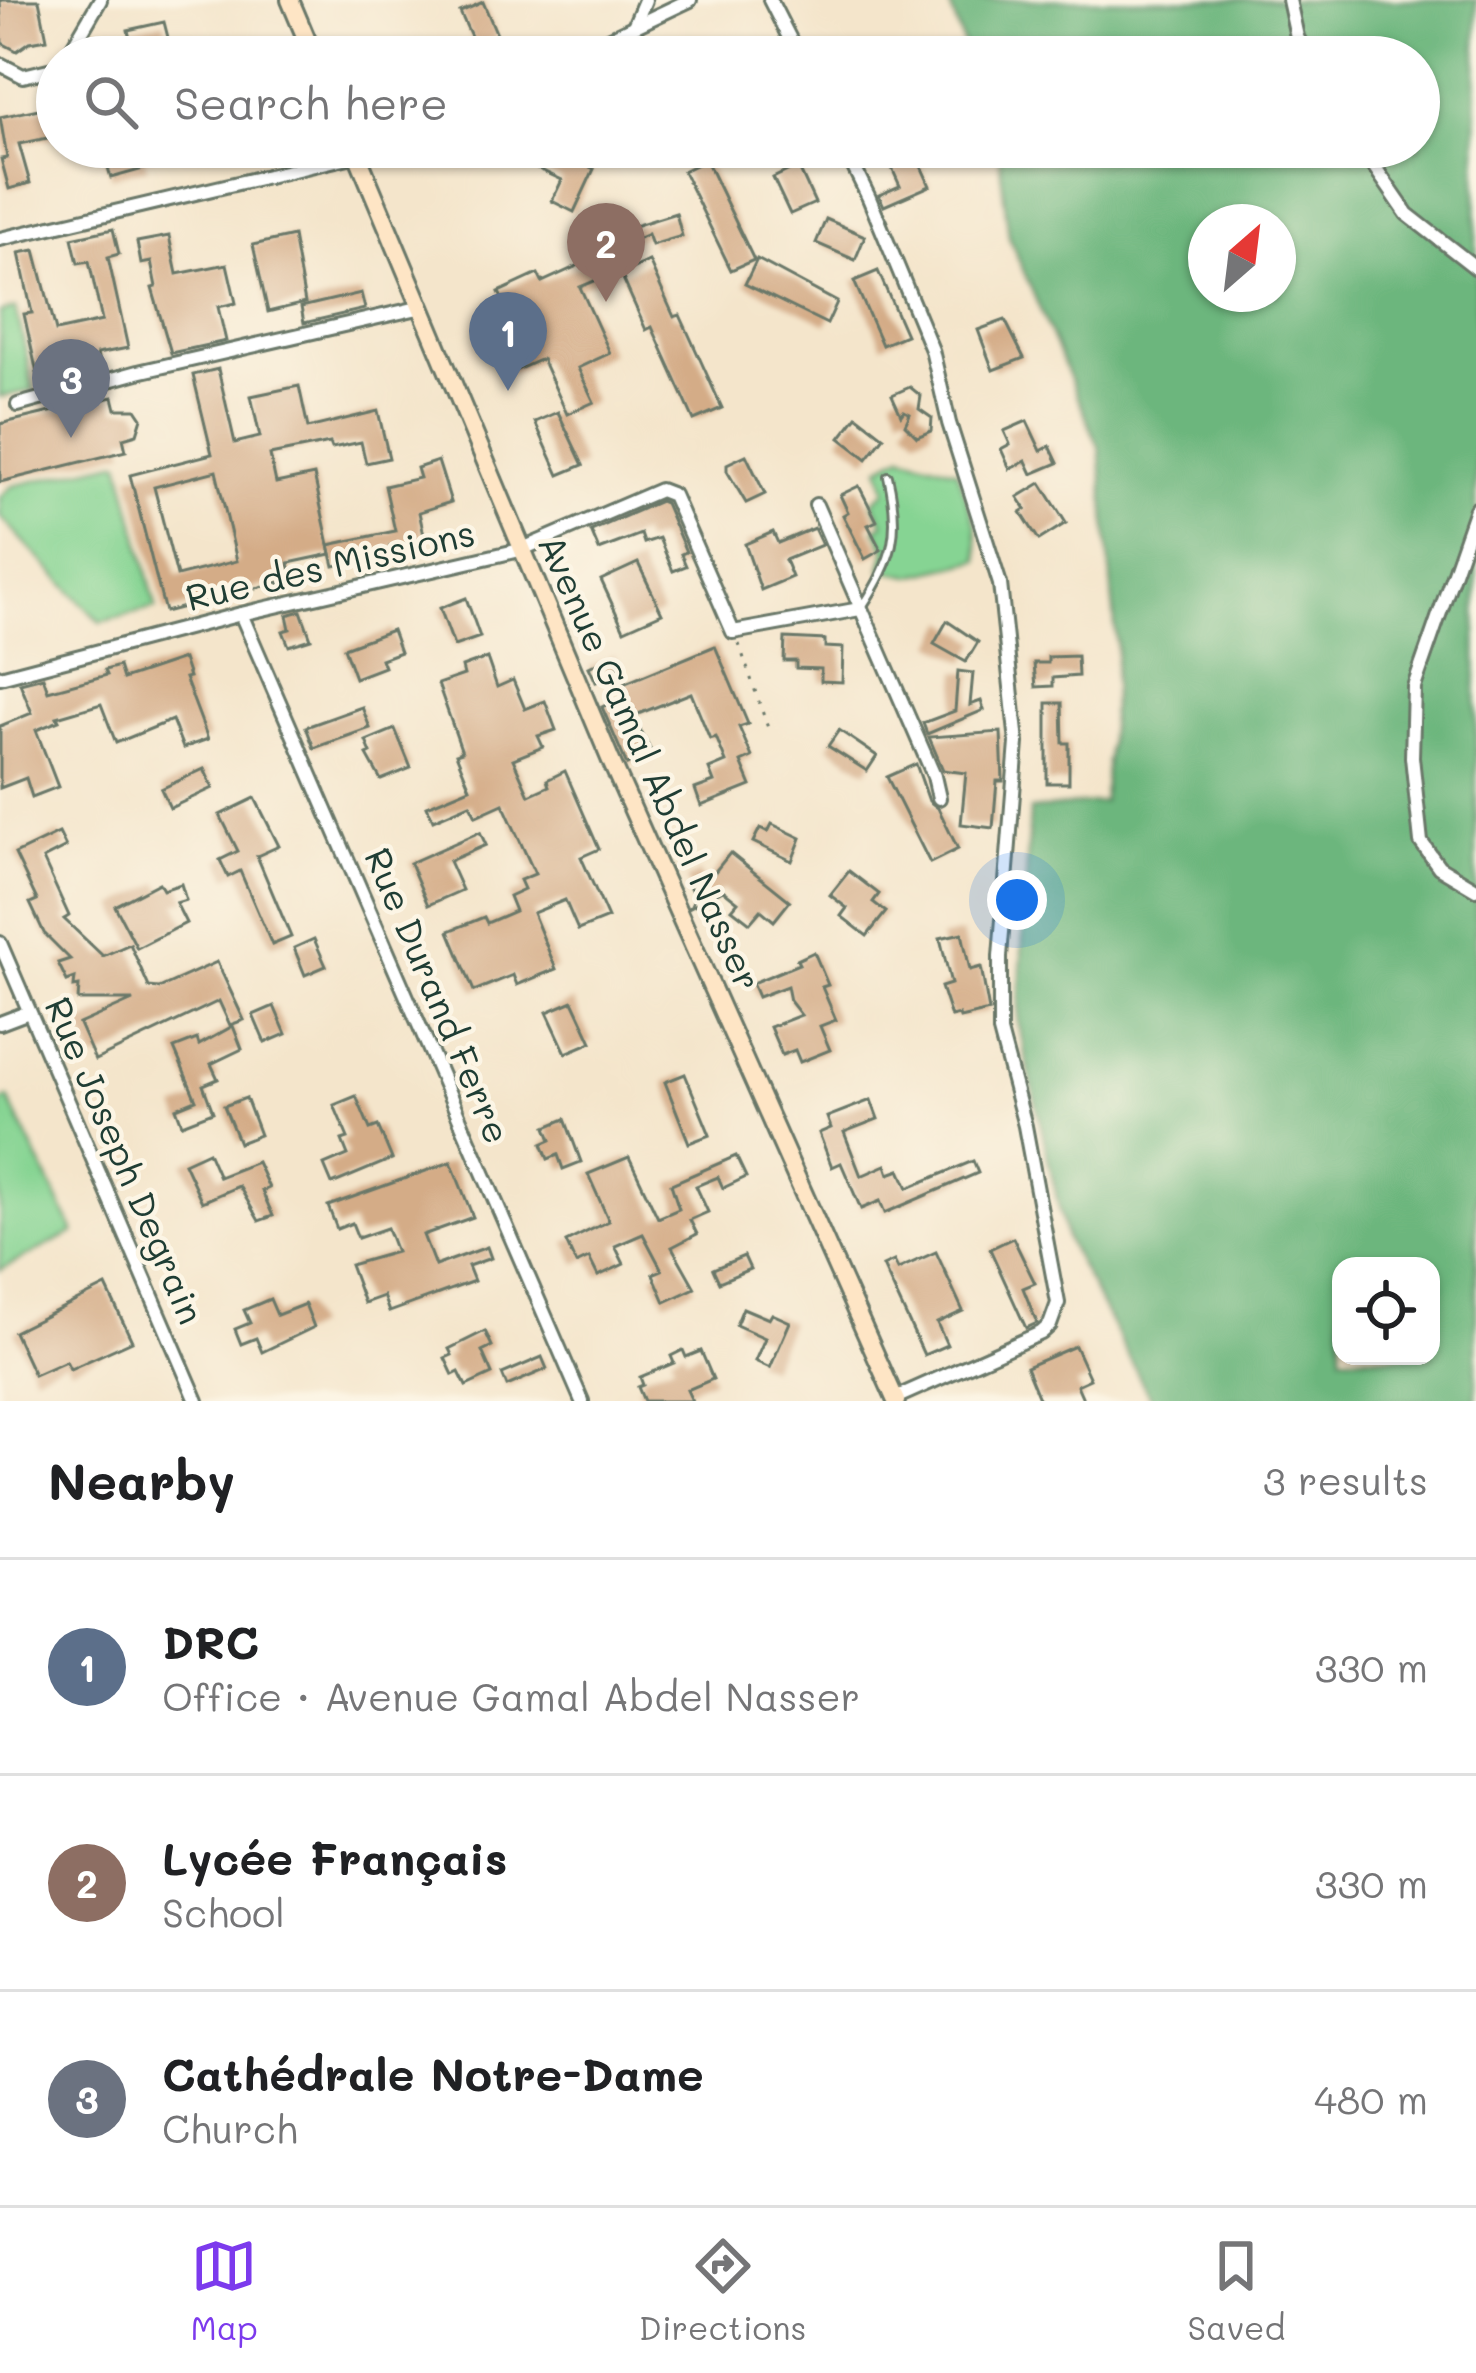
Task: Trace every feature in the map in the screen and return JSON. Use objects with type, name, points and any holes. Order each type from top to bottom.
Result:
[{"type":"street","points":[[79,36],[100,0]]},
{"type":"street","points":[[290,0],[305,36]]},
{"type":"street","points":[[634,26],[645,0]]},
{"type":"street","points":[[613,36],[690,0]]},
{"type":"street","points":[[770,0],[788,36]]},
{"type":"street","points":[[1289,0],[1297,36]]},
{"type":"street","points":[[0,64],[22,76],[36,73]]},
{"type":"street","points":[[0,239],[289,168]]},
{"type":"street","name":"Avenue Gamal Abdel Nasser","points":[[368,168],[418,308],[520,550],[895,1400]]},
{"type":"street","points":[[853,168],[932,350],[949,423],[1000,584],[1016,743],[1000,957],[1000,1032],[1025,1126],[1058,1303],[1050,1325],[1041,1333],[895,1400]]},
{"type":"street","points":[[1375,168],[1407,214],[1476,268]]},
{"type":"street","points":[[18,405],[418,308]]},
{"type":"street","name":"Rue des Missions","points":[[0,676],[520,550],[660,490],[673,496],[733,632]]},
{"type":"street","points":[[816,505],[934,776],[939,798]]},
{"type":"street","points":[[1476,509],[1414,687],[1412,757],[1421,842],[1439,867],[1476,889]]},
{"type":"street","points":[[733,632],[860,609]]},
{"type":"street","name":"Rue Durand Ferre","points":[[242,614],[582,1401]]},
{"type":"street","name":"Rue Joseph Degrain","points":[[0,943],[197,1401]]},
{"type":"street","points":[[0,1023],[29,1012]]},
{"type":"lane","points":[[860,609],[892,553],[896,511],[888,476]]},
{"type":"path","points":[[733,632],[768,728]]},
{"type":"green space","points":[[948,0],[1476,0],[1476,1401],[1152,1401],[1066,1239],[1018,1022],[1030,810],[1103,802],[1117,650],[1100,449],[1009,237],[1001,168],[1440,168],[1440,36],[961,36]]},
{"type":"green space","points":[[16,308],[34,390],[0,397],[0,312]]},
{"type":"green space","points":[[902,455],[956,470],[976,525],[979,560],[911,576],[881,570],[886,549],[876,529],[884,524],[873,502],[886,491],[880,467]]},
{"type":"green space","points":[[120,461],[156,608],[100,622],[0,516],[0,497],[12,486]]},
{"type":"green space","points":[[8,1098],[74,1232],[0,1270],[0,1102]]},
{"type":"building","points":[[0,0],[39,0],[46,36],[36,36],[36,41],[17,51],[2,43]]},
{"type":"building","points":[[483,2],[498,36],[471,36],[460,12]]},
{"type":"building","points":[[164,22],[168,36],[129,36],[128,30]]},
{"type":"building","points":[[36,110],[36,140],[19,144],[30,183],[9,189],[1,159],[7,158],[0,117]]},
{"type":"building","points":[[108,168],[147,168],[111,178]]},
{"type":"building","points":[[536,168],[594,169],[574,212],[552,201],[562,180]]},
{"type":"building","points":[[710,168],[754,260],[731,270],[683,171]]},
{"type":"building","points":[[799,168],[815,203],[790,214],[773,178]]},
{"type":"building","points":[[892,168],[922,168],[930,186],[884,206],[879,195],[900,186]]},
{"type":"building","points":[[676,213],[682,236],[652,245],[648,234],[624,245],[618,231]]},
{"type":"building","points":[[826,219],[865,236],[855,260],[816,243]]},
{"type":"building","points":[[113,229],[119,254],[108,257],[128,348],[97,354],[100,369],[40,387],[24,314],[32,313],[19,253],[35,250],[56,331],[102,321],[89,261],[78,263],[72,238]]},
{"type":"building","points":[[169,236],[177,274],[227,264],[236,303],[218,307],[226,341],[171,353],[152,288],[156,287],[151,262],[141,264],[137,242]]},
{"type":"building","points":[[293,236],[305,303],[268,312],[253,245]]},
{"type":"building","points":[[608,252],[616,272],[580,287],[610,353],[578,368],[594,402],[567,414],[542,359],[510,373],[488,324],[509,314],[499,292],[538,274],[542,282]]},
{"type":"building","points":[[757,259],[837,302],[827,324],[745,284]]},
{"type":"building","points":[[649,261],[674,317],[680,315],[722,408],[694,420],[652,327],[646,330],[621,274]]},
{"type":"building","points":[[878,271],[906,335],[882,345],[854,281]]},
{"type":"building","points":[[361,293],[365,309],[304,323],[301,307]]},
{"type":"building","points":[[1005,320],[1024,358],[993,370],[978,330]]},
{"type":"building","points":[[218,369],[235,443],[260,437],[251,396],[299,386],[308,428],[378,411],[389,458],[366,463],[361,442],[270,455],[276,483],[314,475],[331,554],[289,563],[293,583],[280,586],[279,582],[165,612],[130,475],[212,454],[193,375]],"holes":[[[216,471],[237,561],[177,576],[154,487]]]},
{"type":"building","points":[[910,387],[921,396],[919,409],[932,418],[931,431],[917,437],[905,425],[910,414],[904,411],[901,415],[892,395]]},
{"type":"building","points":[[113,397],[116,409],[136,409],[142,418],[137,434],[123,438],[126,451],[0,482],[0,424]]},
{"type":"building","points":[[558,412],[583,465],[559,475],[535,422]]},
{"type":"building","points":[[857,416],[884,437],[867,459],[840,438]]},
{"type":"building","points":[[1027,421],[1041,451],[1050,446],[1058,463],[1032,474],[1026,461],[1010,469],[1001,449],[1010,444],[1004,431]]},
{"type":"building","points":[[746,455],[765,494],[746,503],[727,464]]},
{"type":"building","points":[[438,461],[451,502],[419,512],[425,540],[390,547],[392,554],[334,566],[329,545],[395,531],[385,486],[420,478],[417,468]]},
{"type":"building","points":[[1041,483],[1066,523],[1039,540],[1021,512],[1026,509],[1018,497]]},
{"type":"building","points":[[859,486],[877,521],[868,525],[881,550],[865,559],[843,515],[848,512],[840,495]]},
{"type":"building","points":[[660,501],[686,552],[681,554],[686,566],[673,571],[659,538],[644,543],[641,534],[599,550],[591,531]]},
{"type":"building","points":[[814,528],[822,545],[785,560],[792,577],[761,590],[745,544],[773,532],[778,543]]},
{"type":"building","points":[[638,563],[662,613],[624,630],[601,580]]},
{"type":"building","points":[[466,598],[480,637],[454,646],[440,608]]},
{"type":"building","points":[[301,611],[311,639],[289,646],[283,631],[290,629],[287,615]]},
{"type":"building","points":[[947,621],[978,642],[966,662],[934,644]]},
{"type":"building","points":[[392,630],[400,652],[381,659],[384,667],[355,678],[344,648]]},
{"type":"building","points":[[785,638],[825,640],[825,647],[843,648],[842,682],[821,681],[821,669],[796,668],[796,661],[784,661]]},
{"type":"building","points":[[715,646],[748,724],[739,727],[752,757],[741,762],[751,786],[701,806],[695,789],[714,782],[709,769],[726,762],[716,737],[710,739],[691,693],[633,716],[652,753],[627,765],[602,707],[627,695],[623,684]]},
{"type":"building","points":[[614,655],[621,670],[596,682],[589,667]]},
{"type":"building","points":[[1077,656],[1078,676],[1053,678],[1053,686],[1036,687],[1034,663],[1048,663],[1048,657]]},
{"type":"building","points":[[487,658],[497,687],[513,680],[525,709],[545,701],[556,730],[538,736],[543,747],[513,759],[529,795],[549,786],[547,780],[565,771],[599,849],[581,857],[608,918],[578,930],[565,900],[533,913],[556,969],[517,985],[513,975],[474,991],[449,931],[515,911],[509,896],[524,889],[520,880],[535,874],[503,804],[476,816],[470,804],[433,820],[427,806],[470,788],[438,684],[464,675],[462,667]]},
{"type":"building","points":[[183,659],[189,677],[185,678],[208,739],[183,748],[172,720],[116,743],[101,704],[57,717],[59,721],[36,730],[58,787],[32,797],[26,778],[0,788],[0,726],[32,713],[20,683],[43,677],[48,691],[107,675],[105,670],[119,666],[123,679]]},
{"type":"building","points":[[958,671],[973,673],[970,705],[981,701],[984,710],[927,734],[923,723],[955,711]]},
{"type":"building","points":[[1047,703],[1062,703],[1069,783],[1047,783]]},
{"type":"building","points":[[362,707],[370,728],[314,748],[306,727]]},
{"type":"building","points":[[395,729],[411,768],[381,780],[367,755],[371,753],[366,741]]},
{"type":"building","points":[[839,730],[877,756],[867,771],[828,746]]},
{"type":"building","points":[[1001,732],[1003,781],[997,781],[993,828],[961,824],[966,773],[943,770],[929,737]]},
{"type":"building","points":[[916,764],[929,801],[938,808],[958,849],[930,863],[887,777]]},
{"type":"building","points":[[204,769],[213,788],[170,808],[161,789]]},
{"type":"building","points":[[255,798],[279,846],[257,856],[291,937],[272,945],[240,871],[228,877],[220,860],[238,851],[220,815]]},
{"type":"building","points":[[772,824],[801,838],[792,861],[753,842],[760,828],[768,832]]},
{"type":"building","points":[[480,832],[486,845],[449,861],[462,890],[428,905],[410,863]]},
{"type":"building","points":[[59,833],[66,847],[43,859],[69,916],[64,919],[103,956],[130,944],[149,987],[159,988],[217,962],[244,1020],[230,1025],[219,1001],[95,1060],[79,1024],[133,1000],[78,1000],[75,978],[67,981],[58,963],[70,959],[44,933],[30,903],[37,900],[15,854]]},
{"type":"building","points":[[730,853],[790,901],[774,921],[761,910],[750,923],[732,909],[738,902],[723,890],[690,907],[695,897],[686,880],[699,873],[705,884]]},
{"type":"building","points":[[849,871],[879,894],[873,902],[886,912],[867,936],[841,916],[847,908],[830,895]]},
{"type":"building","points":[[159,883],[163,890],[181,884],[186,900],[176,903],[186,923],[137,948],[115,906]]},
{"type":"building","points":[[962,933],[970,970],[981,967],[989,1011],[960,1018],[951,1017],[941,987],[951,984],[940,938]]},
{"type":"building","points":[[314,939],[326,966],[305,975],[294,948]]},
{"type":"building","points":[[814,952],[836,1020],[820,1026],[830,1050],[800,1062],[795,1050],[782,1055],[770,1027],[801,1015],[790,1001],[787,986],[758,997],[752,983],[799,964],[797,960]]},
{"type":"building","points":[[573,1001],[592,1042],[566,1053],[547,1012]]},
{"type":"building","points":[[274,1006],[286,1034],[265,1043],[253,1015]]},
{"type":"building","points":[[233,1026],[242,1049],[211,1064],[218,1079],[203,1085],[213,1112],[182,1124],[176,1108],[196,1100],[174,1048],[197,1039],[199,1045]]},
{"type":"building","points":[[685,1074],[710,1135],[689,1143],[665,1082]]},
{"type":"building","points":[[356,1096],[370,1129],[378,1126],[392,1159],[332,1184],[324,1165],[348,1155],[342,1140],[348,1138],[334,1105]]},
{"type":"building","points":[[246,1098],[260,1135],[239,1143],[224,1106]]},
{"type":"building","points":[[871,1100],[878,1119],[844,1132],[861,1176],[886,1165],[889,1174],[900,1170],[908,1188],[973,1161],[978,1173],[885,1213],[880,1201],[861,1209],[841,1163],[832,1167],[819,1133],[831,1128],[827,1117]]},
{"type":"building","points":[[565,1119],[581,1162],[563,1169],[558,1155],[548,1159],[542,1144],[551,1140],[546,1127]]},
{"type":"building","points":[[208,1152],[219,1177],[257,1162],[269,1188],[262,1191],[273,1216],[259,1221],[239,1186],[202,1202],[184,1163]]},
{"type":"building","points":[[736,1156],[746,1177],[723,1188],[718,1177],[696,1186],[708,1212],[690,1220],[697,1234],[672,1247],[695,1288],[665,1302],[653,1274],[662,1270],[643,1234],[615,1246],[624,1264],[598,1276],[589,1258],[576,1264],[566,1242],[609,1221],[588,1174],[629,1157],[658,1218],[679,1209],[671,1184]]},
{"type":"building","points":[[451,1162],[473,1217],[423,1235],[435,1266],[487,1247],[491,1258],[468,1266],[474,1281],[389,1312],[383,1296],[364,1303],[350,1265],[396,1252],[387,1228],[358,1238],[352,1223],[337,1229],[328,1206]]},
{"type":"building","points":[[1013,1238],[1035,1283],[1023,1288],[1037,1323],[1026,1328],[990,1249]]},
{"type":"building","points":[[936,1252],[963,1311],[937,1323],[947,1345],[924,1355],[883,1266],[894,1261],[898,1269]]},
{"type":"building","points":[[744,1256],[750,1269],[719,1282],[713,1269]]},
{"type":"building","points":[[106,1286],[132,1341],[70,1369],[66,1361],[34,1375],[14,1332]]},
{"type":"building","points":[[270,1299],[277,1315],[305,1304],[314,1327],[262,1352],[256,1338],[241,1344],[235,1329],[250,1323],[244,1310]]},
{"type":"building","points":[[743,1308],[790,1322],[770,1368],[755,1361],[765,1338],[736,1325]]},
{"type":"building","points":[[485,1331],[492,1346],[482,1351],[492,1374],[466,1386],[459,1372],[453,1375],[445,1358],[452,1355],[449,1349]]},
{"type":"building","points":[[1075,1346],[1090,1379],[1077,1385],[1084,1401],[1040,1401],[1026,1367]]},
{"type":"building","points":[[683,1350],[686,1357],[701,1351],[713,1379],[687,1390],[692,1401],[644,1401],[638,1387],[643,1385],[640,1377],[674,1363],[671,1356]]},
{"type":"building","points":[[542,1357],[547,1369],[507,1386],[502,1374]]},
{"type":"place","name":"Lycée Français","points":[[606,302]]},
{"type":"place","name":"DRC","points":[[508,391]]},
{"type":"place","name":"Cathédrale Notre-Dame","points":[[71,438]]}]
